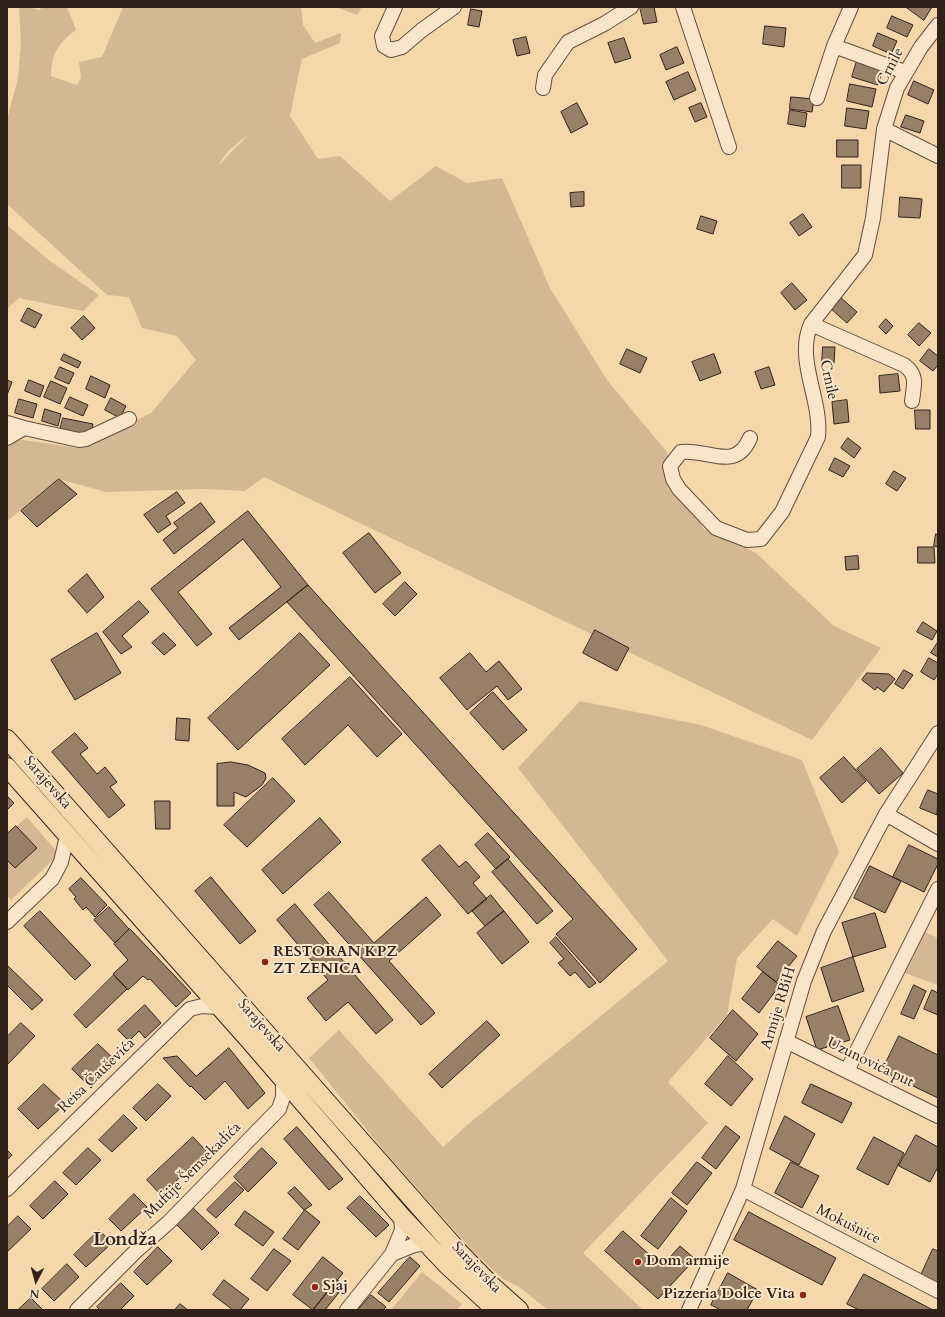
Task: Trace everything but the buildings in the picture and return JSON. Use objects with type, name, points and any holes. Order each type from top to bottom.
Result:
[{"type":"main road","name":"Sarajevska","points":[[7,739],[459,1252],[492,1286],[519,1310]]},
{"type":"main road","name":"Sarajevska","points":[[7,768],[402,1216],[469,1287],[496,1310]]},
{"type":"street","points":[[396,7],[382,36],[384,46],[391,50],[402,47],[422,30],[454,7]]},
{"type":"street","points":[[683,7],[729,147]]},
{"type":"street","points":[[817,98],[834,46],[851,7]]},
{"type":"street","points":[[543,88],[545,74],[568,42],[604,24],[623,9]]},
{"type":"street","name":"Crnile","points":[[750,438],[746,448],[736,456],[724,458],[692,450],[681,452],[670,466],[672,479],[678,490],[716,528],[747,540],[761,539],[782,512],[818,437],[819,426],[816,405],[804,349],[806,334],[810,324],[865,255],[873,218],[884,129],[897,88],[905,72],[938,25]]},
{"type":"street","points":[[834,46],[905,72]]},
{"type":"street","points":[[884,129],[938,156]]},
{"type":"street","points":[[810,324],[908,368],[913,372],[914,377],[912,401]]},
{"type":"street","points":[[7,423],[79,440],[86,439],[129,419]]},
{"type":"street","points":[[7,438],[24,428]]},
{"type":"street","name":"Armije RBiH","points":[[689,1310],[743,1189],[804,981],[824,931],[886,814],[938,733]]},
{"type":"street","points":[[886,814],[938,844]]},
{"type":"street","points":[[7,922],[52,879],[62,862],[66,836]]},
{"type":"street","points":[[847,1071],[938,889]]},
{"type":"street","name":"Reisa Čauševića","points":[[7,1189],[190,1010],[202,1006],[219,1007]]},
{"type":"street","name":"Uzunovića put","points":[[786,1041],[938,1116]]},
{"type":"street","name":"Muftije Šemsekadića","points":[[77,1310],[169,1222],[279,1109],[283,1097],[283,1082]]},
{"type":"street","name":"Mokušnice","points":[[743,1189],[938,1291]]},
{"type":"street","points":[[347,1310],[392,1254],[402,1230],[402,1216]]},
{"type":"street","points":[[392,1254],[414,1245],[427,1243]]},
{"type":"shaded area","points":[[19,7],[29,7],[39,10],[43,7],[67,7],[76,30],[60,44],[57,49],[53,61],[51,76],[77,85],[81,78],[79,62],[102,57],[123,7],[301,7],[303,25],[315,43],[341,33],[340,43],[302,59],[290,116],[318,159],[340,156],[390,201],[436,166],[467,183],[502,178],[550,288],[607,380],[667,452],[673,479],[704,529],[756,553],[834,626],[881,648],[812,740],[264,477],[245,491],[205,489],[106,492],[59,479],[7,521],[7,445],[17,439],[78,448],[151,413],[196,360],[177,336],[142,328],[129,297],[107,295],[7,204],[7,120],[18,78],[21,43]],"holes":[[[250,133],[218,166],[227,152]]]},
{"type":"shaded area","points":[[336,7],[362,7],[357,15]]},
{"type":"shaded area","points":[[7,225],[50,261],[99,295],[83,311],[19,298],[7,309]]},
{"type":"shaded area","points":[[580,701],[701,725],[802,760],[839,852],[797,936],[773,919],[737,958],[727,1015],[668,1082],[708,1123],[583,1253],[643,1310],[548,1310],[519,1287],[503,1279],[473,1251],[389,1157],[309,1058],[339,1030],[443,1147],[466,1126],[668,961],[518,768]]},
{"type":"shaded area","points":[[27,817],[56,851],[54,859],[11,900],[7,896],[7,834]]},
{"type":"shaded area","points":[[925,932],[938,938],[938,985],[905,973]]},
{"type":"shaded area","points":[[422,1272],[462,1304],[457,1310],[391,1310]]},
{"type":"place","name":"RESTORAN KPZ ZT ZENICA","points":[[265,962]]},
{"type":"place","name":"Dom armije","points":[[638,1262]]},
{"type":"place","name":"Sjaj","points":[[315,1287]]},
{"type":"place","name":"Pizzeria Dolce Vita","points":[[803,1295]]},
{"type":"district","name":"Londža","points":[[125,1241]]}]
